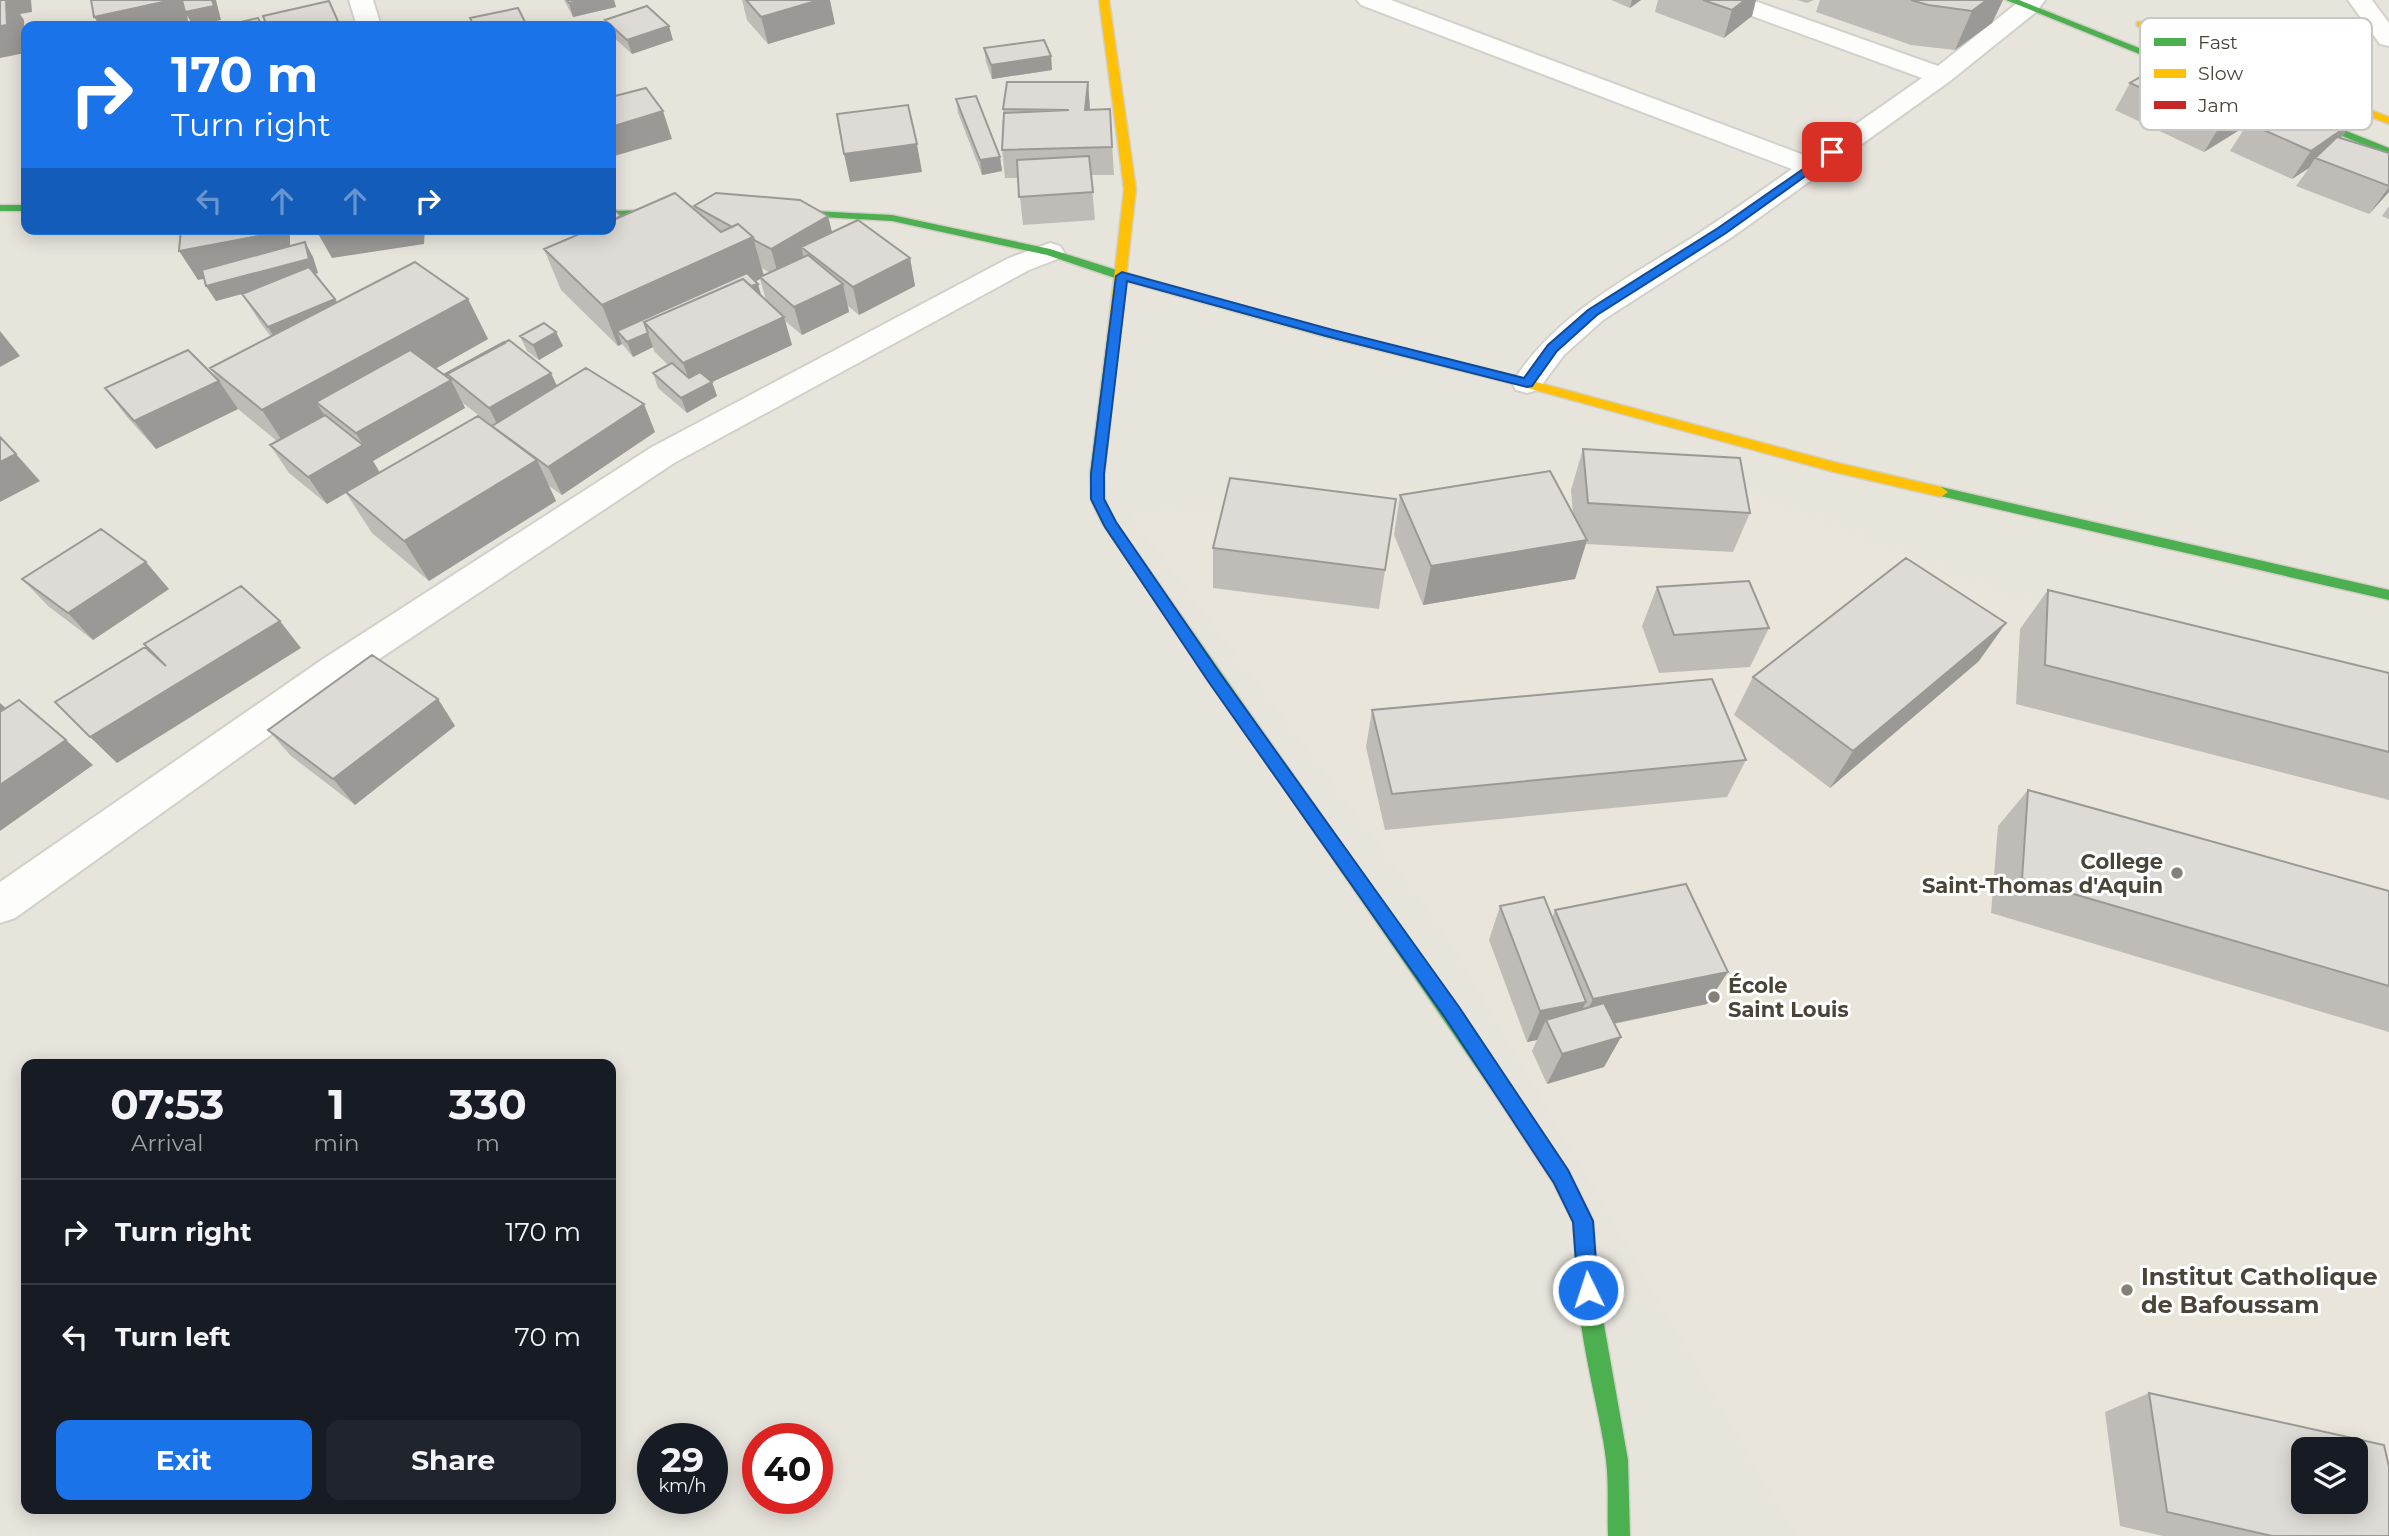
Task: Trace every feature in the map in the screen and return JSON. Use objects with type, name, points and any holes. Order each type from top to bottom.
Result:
[{"type":"street","points":[[361,0],[367,21]]},
{"type":"street","points":[[1104,0],[1130,189],[1097,474],[1098,499],[1110,523],[1213,677],[1452,1013],[1561,1177],[1583,1221],[1590,1313],[1618,1460],[1619,1536]]},
{"type":"street","points":[[1369,0],[1810,167]]},
{"type":"street","points":[[1730,0],[1941,76]]},
{"type":"street","points":[[2360,0],[2389,39]]},
{"type":"street","points":[[1527,383],[1553,348],[1593,313],[1722,231],[1941,76],[2024,3],[2140,50]]},
{"type":"street","points":[[2129,20],[2140,24]]},
{"type":"street","points":[[2372,114],[2389,121]]},
{"type":"street","points":[[2335,130],[2389,152]]},
{"type":"street","points":[[0,208],[21,208]]},
{"type":"street","points":[[616,214],[697,211]]},
{"type":"street","points":[[751,211],[892,218],[1050,252],[1122,276],[1331,334],[1527,383],[1834,467],[2389,594]]},
{"type":"street","points":[[0,905],[337,668],[663,455],[1018,264],[1050,252]]},
{"type":"shaded area","points":[[0,0],[2389,0],[2389,1536],[0,1536]]},
{"type":"shaded area","points":[[1560,475],[1735,486],[2011,595],[2389,677],[2389,1536],[1796,1536],[1441,926],[1130,514]]},
{"type":"building","points":[[0,0],[6,0],[7,25],[0,26]]},
{"type":"building","points":[[91,0],[172,0],[94,17]]},
{"type":"building","points":[[182,0],[212,0],[214,6],[185,12]]},
{"type":"building","points":[[746,0],[819,0],[761,17]]},
{"type":"building","points":[[1703,0],[1745,0],[1732,10]]},
{"type":"building","points":[[1911,0],[1987,0],[1972,11]]},
{"type":"building","points":[[329,1],[338,21],[265,21],[263,16]]},
{"type":"building","points":[[647,6],[669,26],[627,40],[616,30],[616,21],[605,20]]},
{"type":"building","points":[[518,8],[524,21],[472,21],[470,18]]},
{"type":"building","points":[[1044,40],[1051,56],[991,65],[984,48]]},
{"type":"building","points":[[2140,77],[2140,88],[2130,83]]},
{"type":"building","points":[[1007,82],[1088,82],[1085,110],[1110,109],[1112,147],[1002,150],[1004,113],[1069,110],[1003,109]]},
{"type":"building","points":[[646,88],[663,111],[616,125],[616,96]]},
{"type":"building","points":[[976,96],[1000,157],[980,160],[956,99]]},
{"type":"building","points":[[908,105],[917,144],[844,154],[837,114]]},
{"type":"building","points":[[2264,130],[2341,130],[2311,151]]},
{"type":"building","points":[[2337,137],[2389,153],[2389,186],[2315,158]]},
{"type":"building","points":[[1089,156],[1093,192],[1019,197],[1017,160]]},
{"type":"building","points":[[675,193],[721,232],[738,224],[753,237],[602,305],[544,249],[577,235],[616,235],[616,219]]},
{"type":"building","points":[[716,193],[800,200],[828,216],[771,249],[754,240],[738,224],[732,227],[694,206]]},
{"type":"building","points":[[858,220],[910,258],[853,287],[801,247]]},
{"type":"building","points":[[180,235],[263,235],[179,251]]},
{"type":"building","points":[[305,242],[309,259],[206,286],[202,270]]},
{"type":"building","points":[[808,255],[843,284],[794,307],[760,277]]},
{"type":"building","points":[[415,262],[468,299],[262,410],[210,368]]},
{"type":"building","points":[[309,267],[335,299],[268,327],[242,294]]},
{"type":"building","points":[[747,273],[758,284],[751,286],[743,279],[644,322],[648,333],[627,342],[617,331]]},
{"type":"building","points":[[743,279],[784,317],[683,363],[644,322]]},
{"type":"building","points":[[544,323],[556,332],[533,345],[520,336]]},
{"type":"building","points":[[509,340],[551,373],[489,408],[447,374]]},
{"type":"building","points":[[504,342],[448,375],[445,374]]},
{"type":"building","points":[[188,350],[219,381],[134,421],[105,388]]},
{"type":"building","points":[[410,350],[451,380],[356,433],[316,402]]},
{"type":"building","points":[[672,363],[689,378],[700,372],[712,382],[681,398],[653,373]]},
{"type":"building","points":[[586,368],[644,404],[548,467],[492,426]]},
{"type":"building","points":[[325,415],[363,445],[308,477],[270,445]]},
{"type":"building","points":[[478,416],[537,460],[404,541],[346,492]]},
{"type":"building","points":[[0,437],[16,454],[0,462]]},
{"type":"building","points":[[1583,449],[1740,458],[1750,513],[1588,503]]},
{"type":"building","points":[[1550,471],[1587,540],[1431,566],[1400,495]]},
{"type":"building","points":[[1230,478],[1396,499],[1385,570],[1213,548]]},
{"type":"building","points":[[101,529],[146,562],[68,613],[22,579]]},
{"type":"building","points":[[1906,558],[2006,623],[1853,751],[1753,677]]},
{"type":"building","points":[[1749,581],[1769,628],[1674,635],[1657,587]]},
{"type":"building","points":[[241,586],[280,621],[90,737],[55,702],[145,647],[166,666],[144,644]]},
{"type":"building","points":[[2048,590],[2389,673],[2389,752],[2045,665]]},
{"type":"building","points":[[372,655],[438,699],[333,779],[268,730]]},
{"type":"building","points":[[1712,679],[1746,760],[1392,794],[1372,710]]},
{"type":"building","points":[[19,700],[66,740],[0,785],[0,712]]},
{"type":"building","points":[[2028,790],[2389,891],[2389,986],[2022,879]]},
{"type":"building","points":[[1686,884],[1728,972],[1593,999],[1555,910]]},
{"type":"building","points":[[1544,897],[1586,1002],[1540,1011],[1500,906]]},
{"type":"building","points":[[1604,1003],[1621,1037],[1562,1054],[1546,1020]]},
{"type":"building","points":[[2149,1393],[2348,1437],[2291,1437],[2291,1514],[2368,1514],[2368,1441],[2384,1445],[2389,1467],[2389,1536],[2272,1536],[2167,1512]]},
{"type":"traffic: fast","points":[[2011,0],[2140,52]]},
{"type":"traffic: fast","points":[[2334,130],[2389,152]]},
{"type":"traffic: fast","points":[[0,208],[21,208]]},
{"type":"traffic: fast","points":[[616,214],[681,212]]},
{"type":"traffic: fast","points":[[773,212],[892,218],[1050,252],[1122,276],[1330,334],[1510,379]]},
{"type":"traffic: fast","points":[[1114,331],[1097,474],[1098,500],[1109,523],[1411,954],[1509,1099]]},
{"type":"traffic: fast","points":[[1941,492],[2389,595]]},
{"type":"traffic: fast","points":[[1588,1281],[1590,1313],[1617,1460],[1619,1536]]},
{"type":"traffic: slow","points":[[1104,0],[1130,189],[1114,331]]},
{"type":"traffic: slow","points":[[2372,114],[2389,121]]},
{"type":"traffic: slow","points":[[1510,379],[1834,467],[1941,492]]},
{"type":"traffic: jam","points":[[1509,1099],[1561,1177],[1583,1221],[1588,1281]]},
{"type":"place","name":"College Saint-Thomas d'Aquin","points":[[2177,873]]},
{"type":"place","name":"École Saint Louis","points":[[1714,997]]},
{"type":"place","name":"Institut Catholique de Bafoussam","points":[[2127,1290]]},
{"type":"route","points":[[1588,1290],[1583,1221],[1561,1177],[1452,1013],[1213,677],[1110,523],[1098,499],[1097,474],[1122,276],[1331,334],[1527,383],[1553,348],[1593,313],[1722,231],[1832,152]]}]
